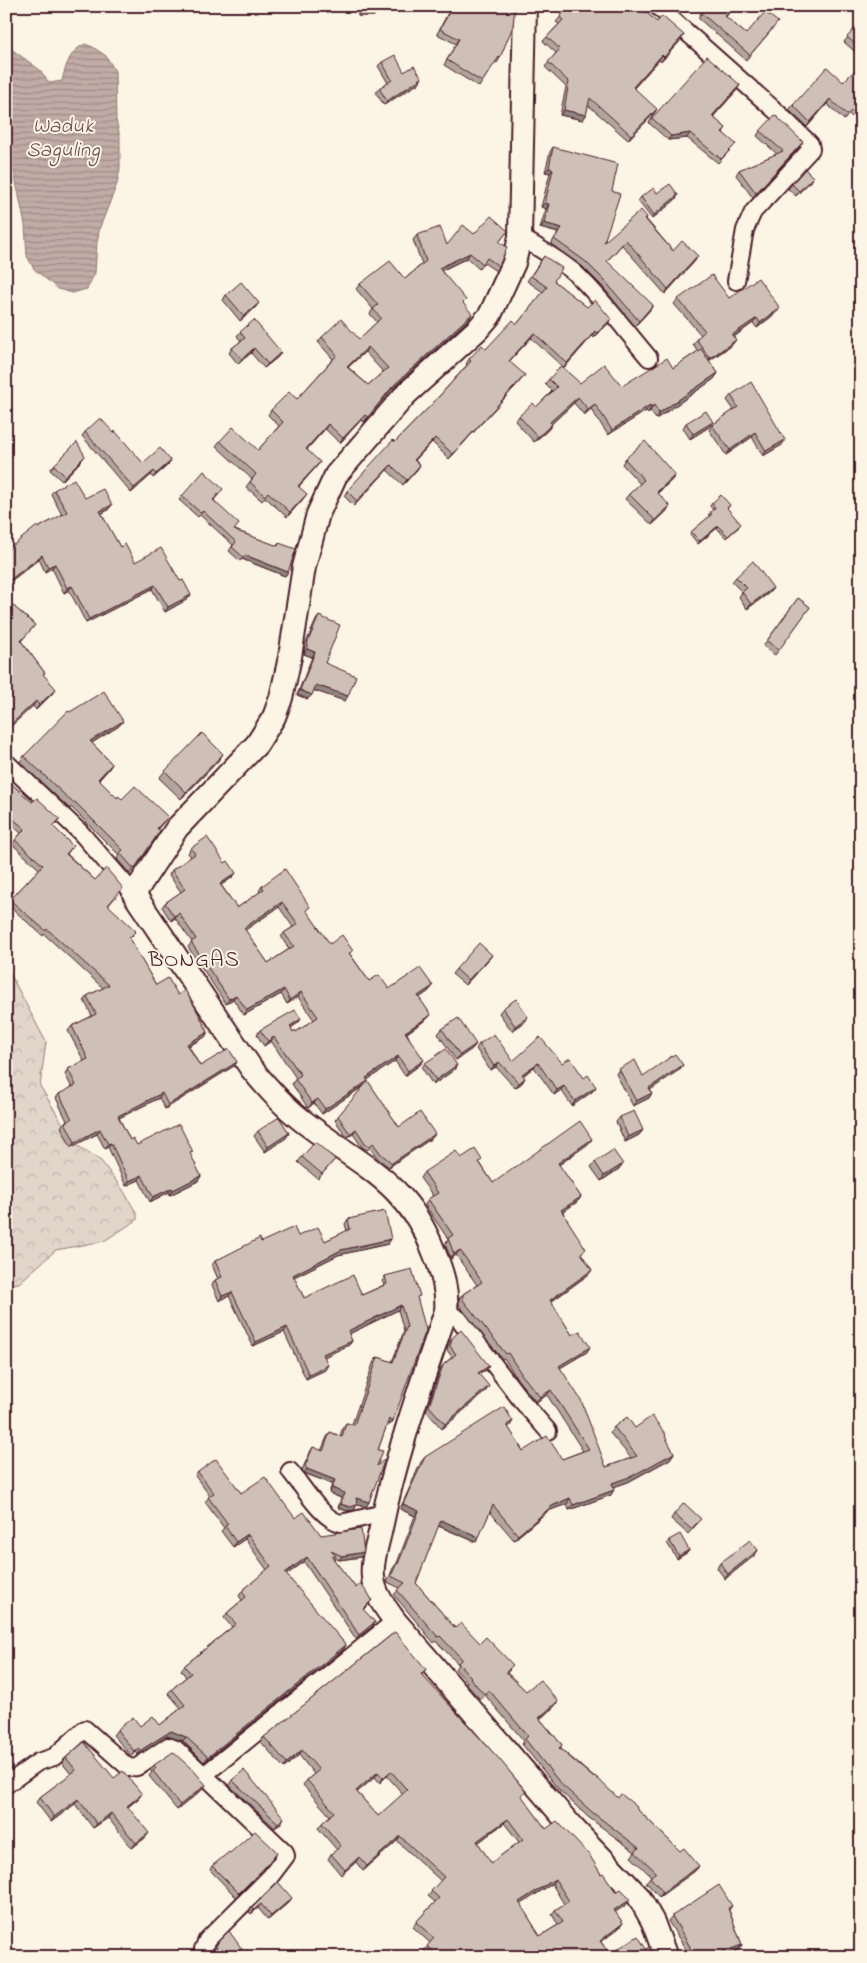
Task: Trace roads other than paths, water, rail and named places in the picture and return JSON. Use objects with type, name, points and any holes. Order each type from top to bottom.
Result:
[{"type":"main road","points":[[525,6],[520,237],[514,263],[490,315],[478,329],[406,394],[336,475],[318,514],[304,567],[290,657],[281,698],[274,717],[267,730],[247,756],[178,828],[134,894],[251,1068],[269,1090],[307,1125],[384,1179],[403,1197],[427,1232],[440,1266],[447,1297],[446,1311],[402,1448],[384,1513],[373,1566],[375,1589],[395,1621],[572,1827],[639,1897],[653,1922],[666,1957]]},
{"type":"street","points":[[656,6],[778,113],[810,144],[811,149],[753,212],[745,230],[736,281]]},
{"type":"street","points":[[520,237],[574,273],[592,290],[649,358]]},
{"type":"street","points":[[6,762],[81,833],[134,894]]},
{"type":"street","points":[[446,1311],[459,1319],[521,1400],[548,1431]]},
{"type":"street","points":[[290,1471],[325,1516],[334,1522],[341,1523],[384,1513]]},
{"type":"street","points":[[204,1775],[395,1621]]},
{"type":"street","points":[[6,1785],[38,1762],[54,1757],[84,1729],[129,1768],[137,1767],[168,1746],[176,1749],[285,1852],[286,1856],[270,1876],[207,1940],[203,1949],[204,1957]]},
{"type":"water","name":"Waduk Saguling","points":[[85,44],[106,56],[115,71],[116,120],[120,137],[120,169],[117,184],[100,227],[95,273],[87,289],[72,293],[58,289],[34,269],[27,256],[25,225],[14,172],[6,162],[6,45],[40,70],[49,83],[62,81],[72,55]]},
{"type":"district","name":"BONGAS","points":[[194,961]]}]
